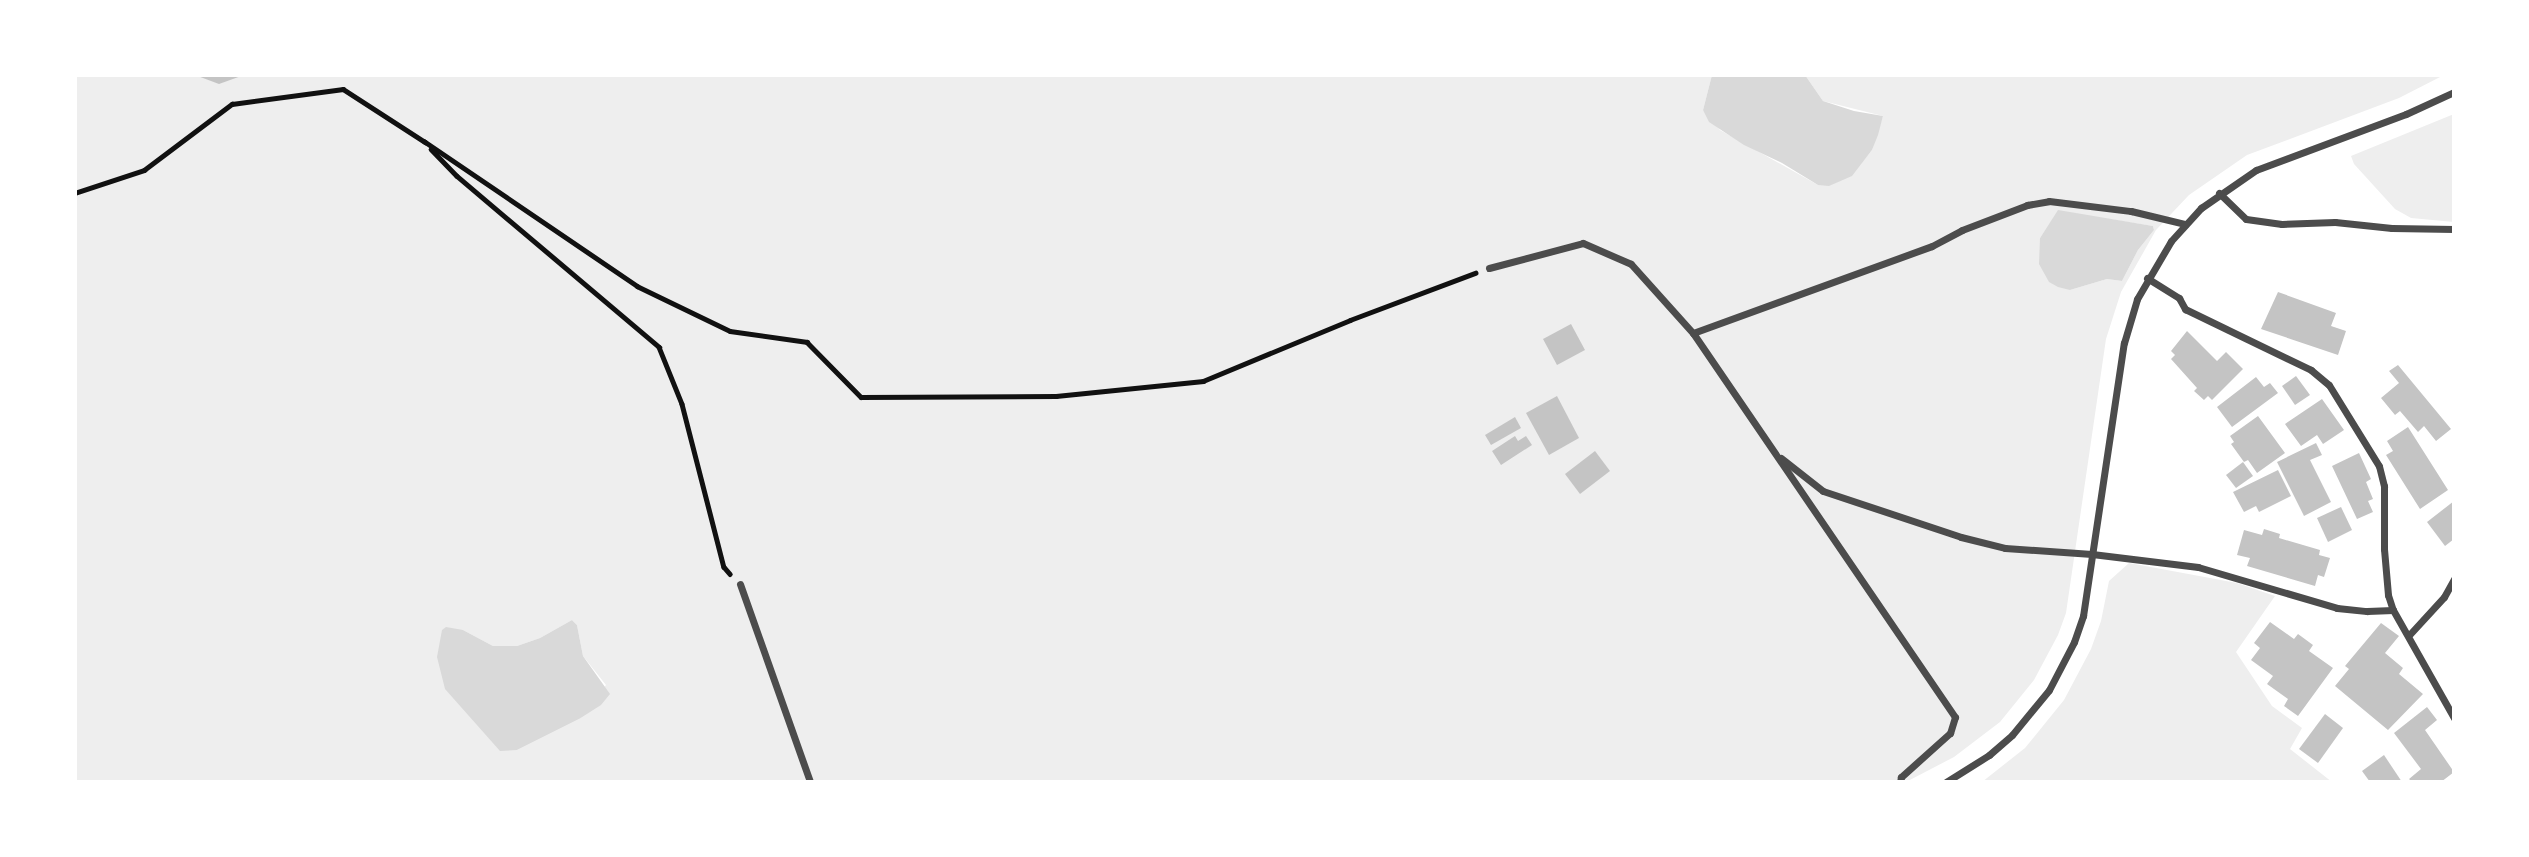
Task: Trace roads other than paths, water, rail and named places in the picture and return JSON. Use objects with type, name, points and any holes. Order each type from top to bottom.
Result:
[{"type":"street","points":[[1946,782],[1989,755],[2019,727],[2049,690],[2063,667],[2083,616],[2124,343],[2147,278],[2185,224],[2219,193],[2275,162],[2406,114],[2454,92]]},
{"type":"street","points":[[2219,193],[2246,219],[2282,224],[2335,222],[2392,228],[2454,229]]},
{"type":"street","points":[[1693,333],[1932,246],[1962,230],[2026,205],[2049,201],[2131,211],[2185,224]]},
{"type":"street","points":[[1489,268],[1583,243],[1632,264],[1693,333],[1955,717],[1950,733],[1901,777],[1900,782]]},
{"type":"street","points":[[2147,278],[2179,298],[2191,313],[2311,370],[2329,385],[2379,466],[2384,486],[2384,549],[2388,595],[2393,610],[2410,634],[2454,718]]},
{"type":"street","points":[[1774,453],[1823,491],[1961,537],[2005,548],[2092,554],[2198,567],[2337,608],[2393,610]]},
{"type":"street","points":[[2410,634],[2444,597],[2454,579]]},
{"type":"street","points":[[740,584],[810,782]]}]
